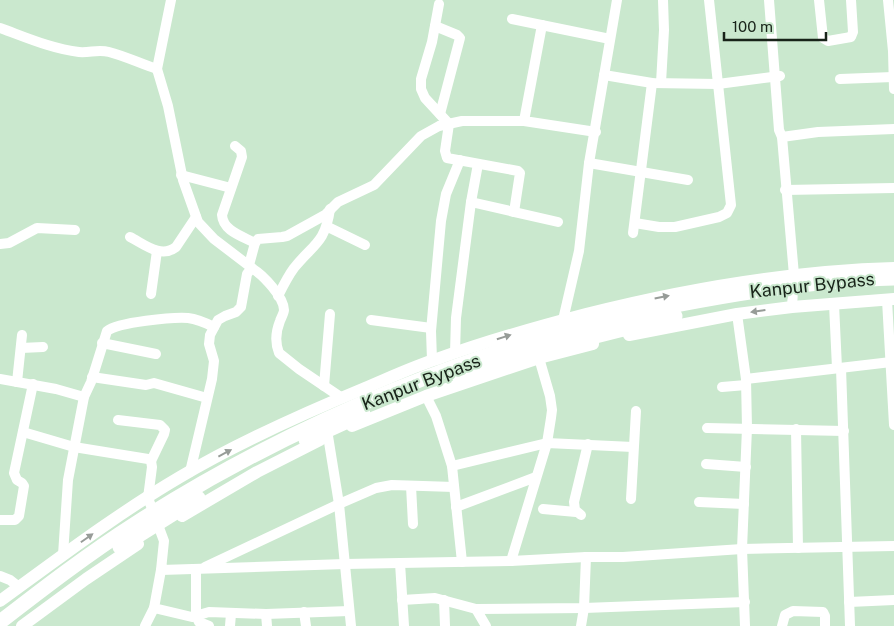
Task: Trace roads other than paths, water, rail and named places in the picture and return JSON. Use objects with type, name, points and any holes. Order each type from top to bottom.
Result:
[{"type":"highway","name":"Kanpur Bypass","points":[[0,622],[94,552],[182,495],[282,440],[393,391],[488,355],[610,319],[738,293],[818,283],[894,278]]},
{"type":"highway","name":"Kanpur Bypass","points":[[12,626],[60,588],[107,555],[211,490],[298,444],[436,384],[548,348],[690,312],[805,294],[846,290],[892,295]]},
{"type":"main road","points":[[0,602],[109,522],[190,472],[252,438],[432,360],[531,328],[632,303],[731,282],[794,275],[894,268]]},
{"type":"main road","points":[[22,626],[86,578],[161,529],[257,472],[328,436],[426,396],[539,358],[639,332],[737,314],[834,304],[892,295]]},
{"type":"street","points":[[171,0],[157,69],[168,106],[181,174],[198,222],[214,239],[251,267],[275,290],[284,310],[277,333],[279,353],[342,398]]},
{"type":"street","points":[[563,320],[579,251],[589,163],[596,132],[617,0]]},
{"type":"street","points":[[663,0],[664,30],[634,228],[674,227],[719,217],[727,213],[732,205],[709,0]]},
{"type":"street","points":[[769,0],[777,76]]},
{"type":"street","points":[[775,0],[779,130],[782,137],[785,190],[794,275],[792,307]]},
{"type":"street","points":[[819,0],[823,38],[828,41],[851,37],[853,32],[851,0]]},
{"type":"street","points":[[888,0],[894,51],[894,89]]},
{"type":"street","points":[[439,4],[432,42],[420,79],[421,89],[425,98],[449,124]]},
{"type":"street","points":[[512,18],[610,38]]},
{"type":"street","points":[[524,121],[542,25]]},
{"type":"street","points":[[435,26],[460,38],[440,114]]},
{"type":"street","points":[[0,28],[36,42],[78,52],[96,50],[110,52],[157,69]]},
{"type":"street","points":[[604,75],[657,83],[718,84],[777,76]]},
{"type":"street","points":[[840,79],[893,77]]},
{"type":"street","points":[[190,472],[212,378],[214,361],[210,335],[218,320],[241,308],[247,274],[251,267],[255,243],[258,239],[287,236],[325,215],[343,199],[374,185],[421,136],[439,126],[462,121],[524,121],[596,132]]},
{"type":"street","points":[[449,124],[445,151],[447,158],[518,171],[520,173],[514,212]]},
{"type":"street","points":[[782,137],[818,132],[894,130]]},
{"type":"street","points":[[235,146],[241,151],[242,156],[222,214],[222,220],[229,230],[255,243]]},
{"type":"street","points":[[432,360],[431,328],[441,221],[446,194],[460,160]]},
{"type":"street","points":[[589,163],[688,180]]},
{"type":"street","points":[[455,353],[456,318],[471,202],[478,164]]},
{"type":"street","points":[[181,174],[231,188]]},
{"type":"street","points":[[785,190],[894,188]]},
{"type":"street","points":[[471,202],[558,222]]},
{"type":"street","points":[[278,296],[295,267],[320,241],[328,227],[330,210]]},
{"type":"street","points":[[130,237],[157,252],[165,252],[176,247],[196,217]]},
{"type":"street","points":[[328,227],[365,245]]},
{"type":"street","points":[[0,244],[9,243],[37,228],[75,230]]},
{"type":"street","points":[[151,294],[157,252]]},
{"type":"street","points":[[892,295],[891,362],[894,426]]},
{"type":"street","points":[[834,304],[844,430],[850,626]]},
{"type":"street","points":[[324,386],[330,314]]},
{"type":"street","points":[[737,314],[746,382],[747,428],[742,549],[745,626]]},
{"type":"street","points":[[63,555],[68,480],[74,447],[84,397],[107,330],[138,322],[188,318],[214,327]]},
{"type":"street","points":[[371,320],[431,328]]},
{"type":"street","points":[[17,382],[22,335]]},
{"type":"street","points":[[102,343],[156,354]]},
{"type":"street","points":[[21,348],[43,347]]},
{"type":"street","points":[[511,561],[547,443],[552,410],[539,358]]},
{"type":"street","points":[[722,386],[891,362]]},
{"type":"street","points":[[92,377],[146,385],[154,383],[207,398]]},
{"type":"street","points":[[0,379],[32,384],[84,397]]},
{"type":"street","points":[[0,520],[15,520],[19,516],[24,486],[17,480],[14,473],[32,384]]},
{"type":"street","points":[[426,396],[436,416],[452,466],[462,562]]},
{"type":"street","points":[[631,499],[636,411]]},
{"type":"street","points":[[118,420],[160,426],[165,430],[151,461],[148,498],[164,540],[154,608],[146,626]]},
{"type":"street","points":[[706,428],[844,430]]},
{"type":"street","points":[[796,429],[798,548]]},
{"type":"street","points":[[22,432],[74,447],[151,461]]},
{"type":"street","points":[[328,436],[339,504],[351,626]]},
{"type":"street","points":[[452,466],[547,443],[633,447]]},
{"type":"street","points":[[543,509],[579,513],[574,507],[574,502],[588,444]]},
{"type":"street","points":[[706,464],[746,467]]},
{"type":"street","points":[[456,507],[536,477]]},
{"type":"street","points":[[199,569],[376,488],[392,486],[454,487]]},
{"type":"street","points":[[412,486],[413,524]]},
{"type":"street","points":[[699,502],[744,504]]},
{"type":"street","points":[[161,570],[511,561],[623,557],[742,549],[894,546]]},
{"type":"street","points":[[581,626],[584,608],[586,557]]},
{"type":"street","points":[[400,563],[404,626]]},
{"type":"street","points":[[199,569],[196,616],[199,622],[209,626]]},
{"type":"street","points":[[0,576],[10,580],[19,587]]},
{"type":"street","points":[[402,600],[426,598],[444,600],[476,609],[584,608],[744,602]]},
{"type":"street","points":[[444,600],[445,626]]},
{"type":"street","points":[[849,602],[894,600]]},
{"type":"street","points":[[154,608],[190,617],[209,612],[266,614],[349,610]]},
{"type":"street","points":[[476,609],[488,625]]},
{"type":"street","points":[[782,626],[785,615],[793,611],[823,612],[825,626]]},
{"type":"street","points":[[304,612],[306,626]]},
{"type":"street","points":[[230,626],[231,614]]},
{"type":"street","points":[[266,614],[268,626]]}]
